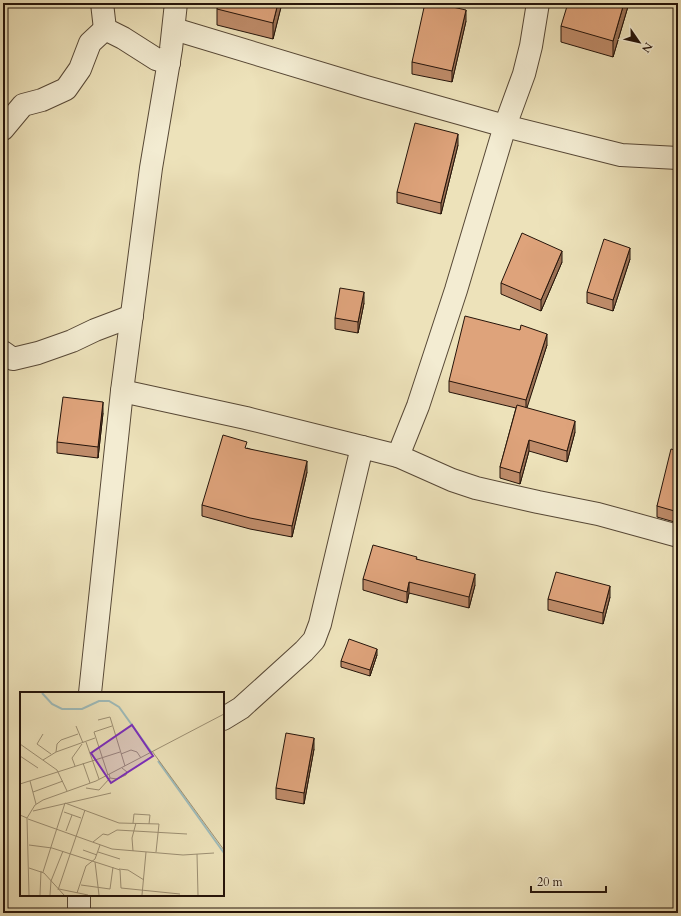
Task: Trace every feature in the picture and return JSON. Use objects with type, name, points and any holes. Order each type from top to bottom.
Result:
[{"type":"street","points":[[102,3],[105,29]]},
{"type":"street","points":[[90,692],[122,391],[152,168],[174,29],[176,3]]},
{"type":"street","points":[[398,456],[418,406],[456,290],[505,126],[528,61],[538,3]]},
{"type":"street","points":[[105,29],[123,38],[156,59],[169,63]]},
{"type":"street","points":[[3,129],[23,105],[42,100],[66,89],[80,69],[90,43],[105,29]]},
{"type":"street","points":[[174,29],[366,87],[505,126],[621,155],[678,158]]},
{"type":"street","points":[[3,352],[13,359],[38,354],[132,316]]},
{"type":"street","points":[[122,391],[246,418],[398,456],[452,480],[476,488],[598,514],[678,536]]},
{"type":"street","points":[[224,718],[241,708],[304,651],[314,640],[320,624],[362,447]]},
{"type":"street","points":[[79,896],[79,913]]},
{"type":"building","points":[[219,3],[278,3],[273,23],[217,9]]},
{"type":"building","points":[[425,3],[435,3],[466,10],[452,71],[412,62]]},
{"type":"building","points":[[568,3],[624,3],[613,41],[561,26]]},
{"type":"building","points":[[415,123],[458,134],[441,203],[397,192]]},
{"type":"building","points":[[522,233],[562,251],[541,300],[501,283]]},
{"type":"building","points":[[604,239],[630,248],[613,300],[587,292]]},
{"type":"building","points":[[340,288],[364,292],[358,322],[335,318]]},
{"type":"building","points":[[465,316],[520,330],[521,325],[547,334],[526,400],[449,381]]},
{"type":"building","points":[[63,397],[103,402],[98,447],[57,442]]},
{"type":"building","points":[[517,405],[575,421],[567,451],[529,440],[520,473],[500,467]]},
{"type":"building","points":[[223,435],[247,442],[245,448],[307,461],[292,526],[250,518],[202,505]]},
{"type":"building","points":[[671,449],[678,451],[678,512],[657,506]]},
{"type":"building","points":[[373,545],[417,557],[416,559],[475,574],[469,597],[409,582],[407,592],[363,579]]},
{"type":"building","points":[[556,572],[610,586],[603,613],[548,599]]},
{"type":"building","points":[[349,639],[377,649],[370,670],[341,661]]},
{"type":"building","points":[[286,733],[314,738],[304,793],[276,788]]}]
